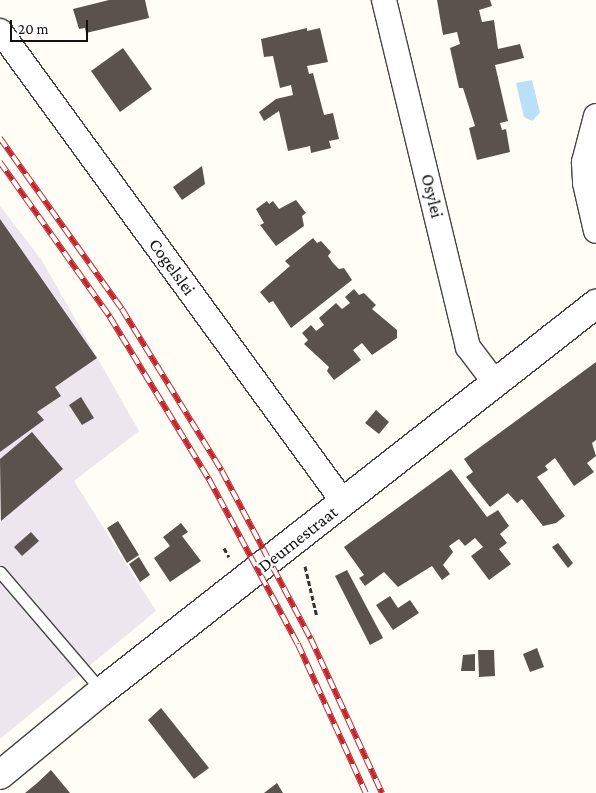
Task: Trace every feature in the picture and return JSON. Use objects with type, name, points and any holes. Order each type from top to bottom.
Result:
[{"type":"street","name":"Osylei","points":[[384,0],[468,348],[496,384]]},
{"type":"street","name":"Cogelslei","points":[[0,31],[344,503]]},
{"type":"street","points":[[596,116],[584,162],[585,183],[596,231]]},
{"type":"street","name":"Deurnestraat","points":[[0,775],[102,691],[596,304]]},
{"type":"lane","points":[[0,572],[102,691]]},
{"type":"path","points":[[292,544],[304,563],[317,616]]},
{"type":"shaded area","points":[[0,206],[41,259],[139,431],[74,481],[156,611],[0,739]]},
{"type":"water","points":[[532,80],[540,113],[532,121],[524,117],[516,83]]},
{"type":"building","points":[[109,0],[145,0],[149,18],[86,33],[85,28],[79,29],[73,9]]},
{"type":"building","points":[[437,0],[490,0],[492,6],[479,10],[482,22],[494,20],[498,49],[520,44],[524,58],[495,65],[508,121],[500,123],[502,130],[506,129],[510,152],[477,160],[469,128],[475,126],[463,88],[459,88],[450,48],[460,44],[457,32],[443,35]]},
{"type":"building","points":[[307,28],[307,31],[320,28],[328,62],[307,66],[309,74],[313,73],[324,115],[333,113],[339,139],[329,141],[331,148],[311,153],[310,146],[288,151],[279,111],[264,121],[259,112],[276,99],[293,95],[291,85],[280,88],[273,56],[264,57],[261,39]]},
{"type":"building","points":[[123,48],[152,89],[120,112],[91,71]]},
{"type":"building","points":[[202,166],[205,184],[182,200],[173,187]]},
{"type":"building","points":[[296,200],[306,213],[302,216],[304,226],[276,246],[260,225],[264,223],[256,209],[267,201],[269,204],[273,201],[279,209]]},
{"type":"building","points":[[0,219],[97,358],[55,387],[61,396],[37,412],[44,420],[0,452]]},
{"type":"building","points":[[313,238],[317,243],[321,241],[331,252],[328,256],[333,263],[339,269],[344,268],[352,280],[291,328],[273,301],[269,303],[260,292],[290,266],[285,261]]},
{"type":"building","points":[[354,289],[359,295],[364,293],[376,305],[372,309],[397,330],[397,338],[372,355],[362,343],[353,350],[361,360],[334,380],[327,371],[329,367],[304,344],[308,340],[302,333],[311,325],[316,331],[324,325],[319,318],[336,303],[342,309],[350,303],[345,297]]},
{"type":"building","points":[[596,362],[596,440],[592,443],[596,456],[587,463],[594,472],[574,486],[555,458],[545,466],[548,470],[537,477],[565,516],[556,523],[543,526],[522,499],[517,503],[508,493],[490,507],[466,477],[473,472],[464,459]]},
{"type":"building","points":[[81,397],[94,418],[82,425],[69,405]]},
{"type":"building","points":[[376,410],[389,422],[379,434],[365,423]]},
{"type":"building","points":[[32,432],[63,469],[1,521],[0,459]]},
{"type":"building","points":[[451,469],[487,517],[498,510],[509,526],[500,534],[507,543],[499,549],[511,564],[489,580],[471,556],[483,547],[475,538],[465,546],[459,539],[449,546],[453,552],[443,565],[450,574],[442,580],[432,566],[398,587],[384,572],[365,586],[359,578],[364,575],[344,547]]},
{"type":"building","points":[[118,521],[139,555],[127,563],[107,528]]},
{"type":"building","points":[[181,523],[188,532],[182,536],[201,561],[170,582],[154,558],[170,546],[163,537]]},
{"type":"building","points":[[31,532],[39,541],[22,556],[14,547]]},
{"type":"building","points":[[558,543],[573,563],[568,568],[552,547]]},
{"type":"building","points":[[139,557],[150,575],[140,582],[129,564]]},
{"type":"building","points":[[347,570],[383,638],[370,645],[335,576]]},
{"type":"building","points":[[390,596],[398,608],[410,600],[419,613],[393,630],[376,605]]},
{"type":"building","points":[[537,648],[544,667],[530,672],[523,654]]},
{"type":"building","points":[[478,650],[494,650],[495,676],[479,677]]},
{"type":"building","points":[[475,654],[475,671],[461,671],[463,655]]},
{"type":"building","points":[[161,708],[209,768],[194,779],[148,720]]},
{"type":"building","points":[[51,770],[70,793],[25,793],[36,784]]},
{"type":"building","points":[[277,783],[283,793],[264,793]]},
{"type":"railway","points":[[0,138],[122,309],[222,471],[311,639],[382,793]]},
{"type":"railway","points":[[0,162],[110,317],[209,479],[298,644],[366,793]]}]
